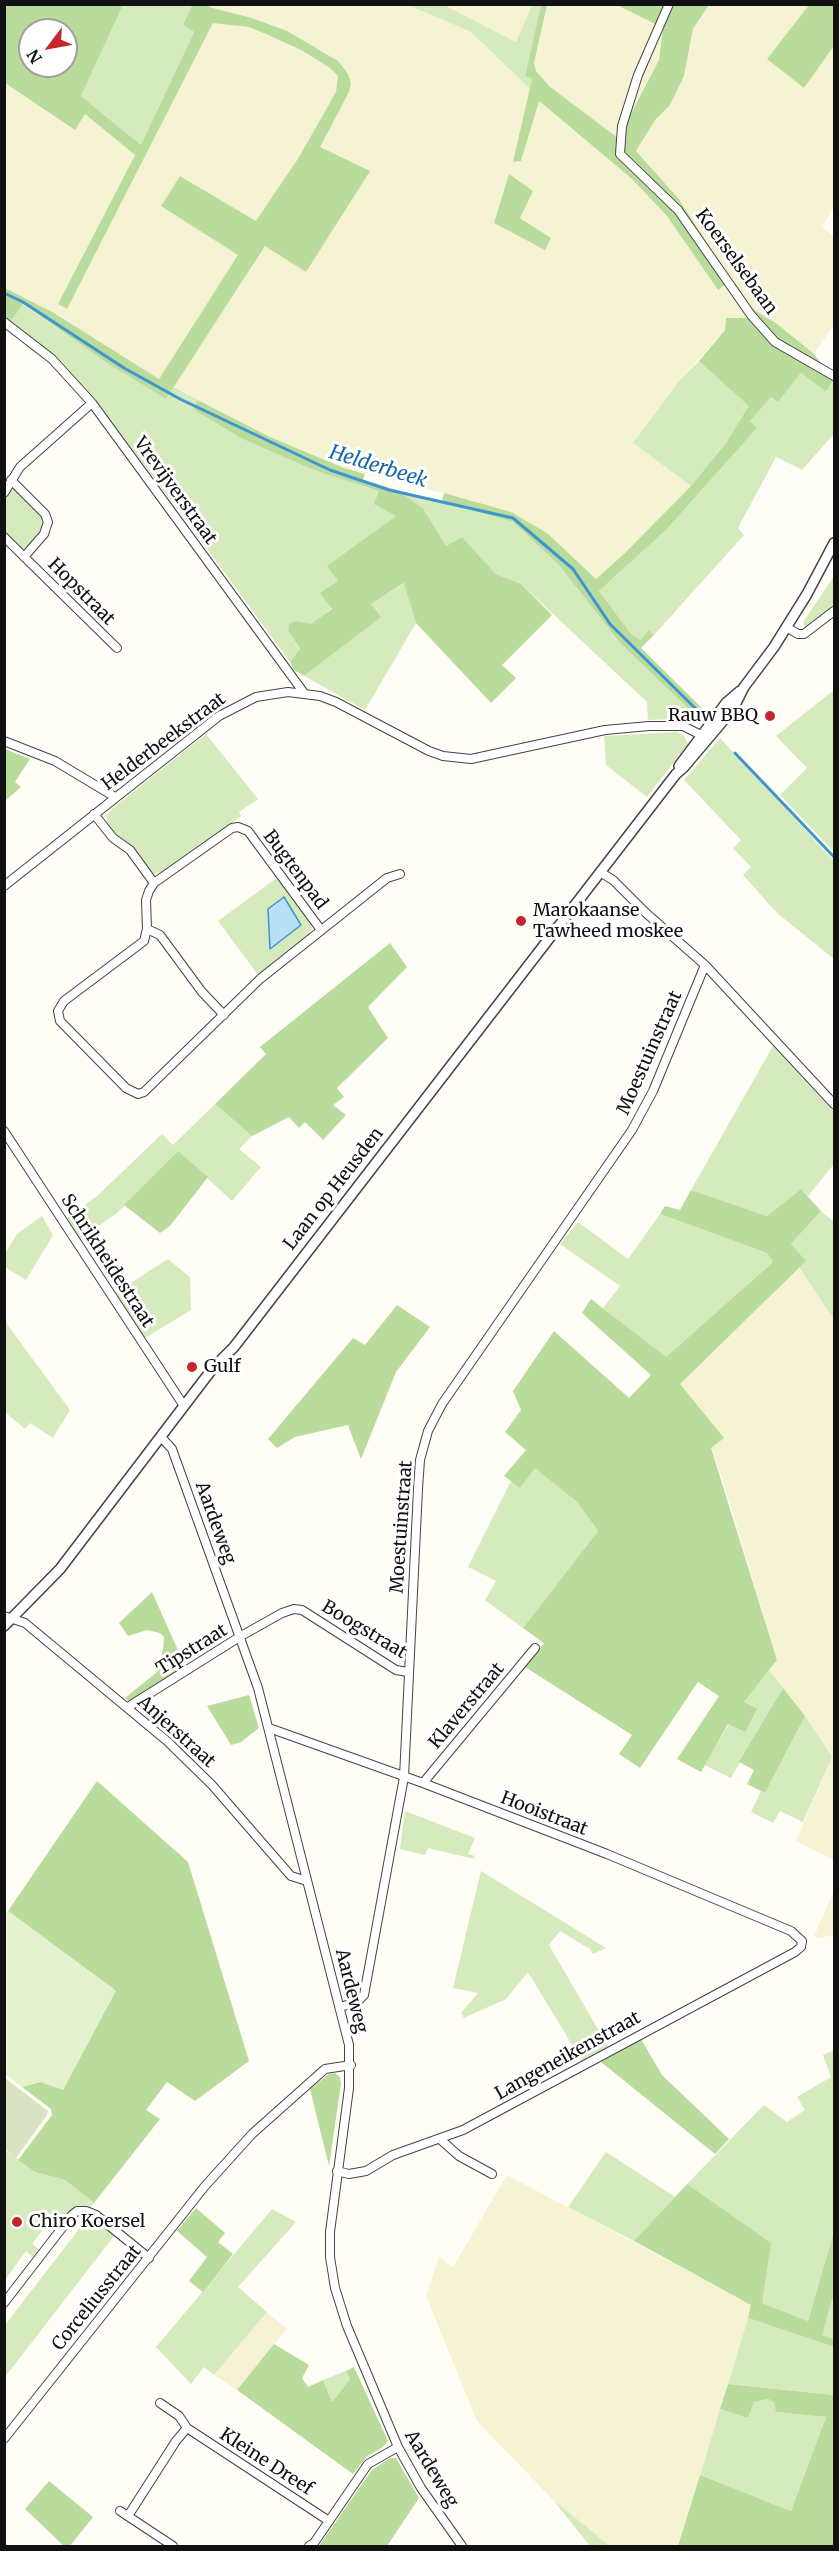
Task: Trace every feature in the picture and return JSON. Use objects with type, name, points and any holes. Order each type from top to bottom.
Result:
[{"type":"street","name":"Koerselsebaan","points":[[669,4],[638,75],[622,126],[620,154],[678,210],[751,315],[775,342],[834,376]]},
{"type":"street","name":"Vrevijverstraat","points":[[4,322],[51,359],[92,404],[304,693]]},
{"type":"street","points":[[4,493],[20,467],[92,404]]},
{"type":"street","name":"Hopstraat","points":[[11,480],[45,514],[48,522],[44,534],[24,557]]},
{"type":"street","name":"Hopstraat","points":[[4,537],[117,648]]},
{"type":"street","points":[[705,736],[726,703],[744,687],[786,627],[834,543]]},
{"type":"street","points":[[786,627],[798,634],[804,634],[834,611]]},
{"type":"street","name":"Helderbeekstraat","points":[[4,886],[219,716],[242,702],[271,694],[304,693],[336,702],[416,746],[443,756],[471,759],[605,730],[683,726],[705,736]]},
{"type":"street","name":"Laan op Heusden","points":[[7,1620],[60,1569],[184,1406],[234,1347],[676,774],[681,763],[705,736]]},
{"type":"street","points":[[4,741],[55,761],[115,797]]},
{"type":"street","points":[[94,814],[113,838],[130,850],[154,883],[148,891],[146,900],[147,929],[160,935],[202,992],[224,1015]]},
{"type":"street","name":"Bugtenpad","points":[[154,883],[226,831],[232,828],[243,828],[248,831],[321,930]]},
{"type":"street","points":[[600,872],[613,880],[646,913],[705,965],[834,1104]]},
{"type":"street","name":"Bugtenpad","points":[[147,929],[146,936],[140,944],[60,1005],[58,1015],[66,1029],[126,1088],[138,1094],[149,1089],[260,979],[387,878],[400,874]]},
{"type":"street","name":"Moestuinstraat","points":[[340,2007],[357,2002],[364,1995],[404,1777],[417,1489],[420,1460],[428,1431],[441,1404],[632,1130],[653,1091],[705,965]]},
{"type":"street","name":"Schrikheidestraat","points":[[4,1131],[184,1406]]},
{"type":"street","name":"Aardeweg","points":[[161,1437],[172,1449],[241,1636],[269,1728],[349,2045],[351,2065],[330,2232],[332,2273],[347,2326],[398,2447],[421,2488],[462,2547]]},
{"type":"street","name":"Boogstraat","points":[[241,1636],[282,1613],[294,1609],[302,1610],[396,1670],[408,1672]]},
{"type":"street","name":"Anjerstraat","points":[[7,1620],[25,1623],[128,1707],[212,1785],[291,1876],[307,1881]]},
{"type":"street","name":"Tipstraat","points":[[128,1707],[241,1636]]},
{"type":"street","name":"Klaverstraat","points":[[423,1783],[535,1648]]},
{"type":"street","name":"Hooistraat","points":[[269,1728],[423,1783],[607,1854],[791,1931],[802,1941]]},
{"type":"street","name":"Langeneikenstraat","points":[[338,2171],[349,2174],[366,2171],[393,2155],[463,2130],[591,2064],[656,2026],[795,1952],[801,1947],[802,1941]]},
{"type":"street","name":"Corceliusstraat","points":[[4,2439],[205,2186],[252,2134],[325,2069],[351,2065]]},
{"type":"street","points":[[440,2139],[459,2156],[492,2174]]},
{"type":"street","points":[[4,2303],[77,2211],[86,2211],[96,2216],[149,2258]]},
{"type":"street","name":"Kleine Dreef","points":[[160,2403],[179,2416],[187,2428],[329,2521]]},
{"type":"street","points":[[173,2547],[124,2514],[187,2428]]},
{"type":"street","points":[[309,2547],[368,2464],[398,2447]]},
{"type":"shaded area","points":[[209,5],[408,5],[471,32],[530,89],[514,162],[521,161],[538,101],[632,179],[667,216],[718,290],[678,198],[636,151],[655,120],[670,105],[684,76],[693,29],[709,5],[809,5],[768,59],[804,88],[834,46],[834,208],[822,227],[834,236],[834,324],[814,354],[776,323],[756,318],[725,330],[679,381],[633,443],[691,486],[596,579],[547,533],[474,501],[344,468],[270,437],[174,387],[265,245],[348,94],[348,74],[252,18],[208,7]],"holes":[[[510,174],[520,218],[551,238],[494,223]]]},
{"type":"shaded area","points":[[444,5],[532,5],[516,42]]},
{"type":"shaded area","points":[[547,5],[617,5],[663,28],[659,60],[618,138],[549,86],[536,71],[534,63]]},
{"type":"shaded area","points":[[213,22],[249,27],[301,50],[330,68],[338,76],[336,92],[299,157],[256,221],[180,176],[161,206],[239,254],[159,379],[54,313],[5,288],[4,83],[75,130],[85,114],[135,155],[58,304],[67,309]]},
{"type":"shaded area","points":[[799,1267],[834,1320],[834,1860],[796,1841],[832,1757],[769,1670],[777,1660],[724,1484],[711,1448],[679,1384]]},
{"type":"shaded area","points":[[834,1890],[834,1935],[818,1938],[814,1936]]},
{"type":"shaded area","points":[[507,2175],[752,2305],[678,2546],[609,2546],[554,2501],[477,2421],[426,2296],[439,2257],[453,2267]]},
{"type":"shaded area","points":[[267,2312],[287,2329],[237,2390],[214,2375]]},
{"type":"green space","points":[[5,4],[123,5],[81,96],[141,145],[194,32],[183,25],[192,5],[209,5],[209,7],[252,18],[287,31],[338,61],[348,74],[351,84],[320,147],[370,171],[306,272],[265,246],[166,399],[110,365],[23,304],[11,321],[5,317],[5,288],[54,313],[159,379],[238,255],[161,206],[180,176],[256,221],[299,157],[336,92],[338,76],[330,68],[301,50],[268,35],[249,27],[213,23],[67,309],[58,304],[135,155],[85,114],[75,130],[5,83]]},
{"type":"green space","points":[[123,5],[192,5],[183,25],[194,32],[141,145],[81,96]]},
{"type":"green space","points":[[408,5],[444,5],[516,42],[532,5],[541,5],[525,76],[532,79],[530,89],[471,32]]},
{"type":"green space","points":[[541,5],[547,5],[534,63],[536,71],[549,86],[618,138],[659,60],[663,28],[617,5],[709,5],[693,29],[684,76],[670,105],[655,120],[636,151],[678,198],[731,280],[718,290],[667,216],[632,179],[539,101],[521,161],[513,162],[532,79],[525,76]]},
{"type":"green space","points":[[809,5],[834,5],[834,46],[804,88],[767,59]]},
{"type":"green space","points":[[509,174],[533,191],[520,218],[551,238],[545,250],[494,223]]},
{"type":"green space","points":[[22,304],[110,365],[166,399],[174,387],[198,400],[193,409],[314,470],[380,491],[396,516],[328,566],[338,581],[332,608],[311,625],[298,621],[288,631],[300,650],[290,662],[89,393],[59,359],[11,321]]},
{"type":"green space","points":[[749,307],[776,323],[814,354],[834,375],[834,384],[832,382],[826,392],[801,373],[778,402],[771,397],[750,421],[757,428],[666,530],[599,591],[630,633],[640,640],[649,630],[654,635],[641,648],[700,706],[693,713],[621,644],[558,564],[513,522],[442,501],[444,493],[511,512],[547,533],[596,579],[691,486],[726,443],[749,406],[699,361],[725,330],[726,318],[756,318]]},
{"type":"green space","points":[[699,361],[750,406],[726,443],[691,486],[633,443],[679,381]]},
{"type":"green space","points":[[801,373],[826,392],[832,382],[834,384],[833,435],[802,470],[776,457],[738,528],[744,535],[654,635],[649,630],[640,640],[630,633],[619,620],[599,591],[666,530],[757,428],[749,421],[771,397],[778,402]]},
{"type":"green space","points":[[198,400],[270,437],[344,468],[365,474],[363,480],[397,490],[423,508],[446,546],[462,537],[496,574],[521,584],[552,615],[502,665],[516,678],[491,703],[416,623],[404,583],[371,604],[381,617],[304,676],[294,670],[290,662],[300,649],[288,631],[289,624],[298,621],[311,624],[332,609],[320,593],[338,581],[327,566],[396,516],[374,504],[379,491],[314,470],[241,438],[193,409]]},
{"type":"green space","points":[[14,489],[41,514],[45,521],[44,531],[27,548],[20,549],[5,533],[4,500],[9,491]]},
{"type":"green space","points":[[397,490],[462,506],[513,522],[558,564],[621,644],[693,713],[700,706],[706,712],[703,717],[707,720],[699,723],[675,719],[648,720],[647,702],[521,584],[496,574],[462,537],[446,546],[423,508]]},
{"type":"green space","points":[[834,576],[834,608],[805,629],[803,622]]},
{"type":"green space","points":[[405,583],[416,623],[365,710],[304,676],[380,617],[371,604]]},
{"type":"green space","points":[[834,690],[834,852],[780,795],[807,768],[776,736]]},
{"type":"green space","points":[[677,732],[684,736],[688,744],[647,797],[606,765],[604,736]]},
{"type":"green space","points":[[206,734],[258,799],[239,812],[241,816],[167,871],[154,874],[133,848],[120,839],[108,825],[106,816]]},
{"type":"green space","points":[[720,738],[834,861],[834,959],[777,913],[743,875],[751,867],[733,848],[741,840],[684,780]]},
{"type":"green space","points":[[5,749],[30,759],[15,782],[21,787],[5,801]]},
{"type":"green space","points":[[278,877],[310,921],[312,928],[307,937],[259,976],[218,921]]},
{"type":"green space","points":[[390,943],[407,967],[368,1007],[388,1038],[337,1088],[344,1097],[333,1105],[346,1115],[323,1140],[305,1122],[299,1128],[289,1117],[252,1136],[215,1104],[266,1054],[260,1047]]},
{"type":"green space","points":[[773,1046],[834,1112],[834,1164],[808,1196],[801,1189],[767,1216],[691,1190]]},
{"type":"green space","points":[[215,1104],[252,1136],[239,1149],[261,1167],[232,1201],[178,1151],[116,1214],[80,1239],[66,1218],[96,1197],[162,1134],[173,1145]]},
{"type":"green space","points":[[178,1151],[208,1177],[170,1226],[160,1233],[124,1205]]},
{"type":"green space","points":[[801,1189],[821,1211],[791,1244],[806,1261],[680,1384],[724,1438],[711,1448],[777,1660],[744,1702],[757,1709],[745,1732],[728,1724],[701,1772],[677,1759],[719,1696],[698,1682],[640,1768],[619,1754],[632,1735],[525,1667],[544,1643],[523,1628],[598,1531],[577,1502],[535,1468],[520,1488],[504,1476],[526,1450],[505,1432],[521,1410],[513,1391],[554,1331],[629,1398],[651,1375],[582,1313],[591,1299],[666,1357],[773,1262],[767,1253],[660,1214],[665,1206],[680,1210],[691,1190],[767,1216]]},
{"type":"green space","points":[[821,1211],[834,1222],[834,1320],[799,1267],[805,1261],[791,1244]]},
{"type":"green space","points":[[660,1214],[767,1253],[773,1262],[665,1358],[603,1308],[620,1286],[560,1244],[578,1222],[628,1259]]},
{"type":"green space","points":[[42,1216],[53,1235],[26,1280],[5,1267],[5,1253],[17,1234]]},
{"type":"green space","points":[[168,1259],[190,1277],[191,1310],[145,1338],[115,1293]]},
{"type":"green space","points":[[397,1305],[430,1327],[396,1372],[361,1459],[348,1425],[295,1437],[277,1448],[268,1439],[353,1338],[365,1345]]},
{"type":"green space","points":[[4,1320],[70,1410],[53,1438],[30,1423],[25,1429],[5,1412]]},
{"type":"green space","points":[[535,1467],[577,1502],[598,1531],[523,1628],[485,1600],[496,1581],[468,1567],[511,1481],[520,1487]]},
{"type":"green space","points":[[152,1592],[185,1666],[130,1702],[125,1698],[157,1672],[164,1637],[160,1633],[147,1630],[128,1636],[119,1623]]},
{"type":"green space","points":[[769,1670],[783,1688],[731,1778],[704,1765],[729,1724],[745,1731],[744,1702]]},
{"type":"green space","points":[[783,1688],[805,1716],[765,1793],[747,1784],[754,1770],[739,1762]]},
{"type":"green space","points":[[249,1695],[259,1728],[241,1742],[231,1745],[207,1706]]},
{"type":"green space","points":[[805,1716],[832,1757],[803,1822],[780,1811],[773,1823],[751,1812],[761,1791],[765,1793]]},
{"type":"green space","points":[[97,1781],[188,1862],[249,2061],[195,2101],[167,2082],[146,2110],[160,2119],[94,2203],[65,2180],[35,2172],[18,2160],[52,2115],[51,2109],[22,2087],[40,2082],[116,1991],[8,1911]]},
{"type":"green space","points":[[405,1811],[475,1838],[468,1854],[475,1856],[474,1859],[428,1848],[425,1855],[400,1849]]},
{"type":"green space","points":[[481,1871],[606,1948],[593,1954],[590,1949],[560,1931],[549,1945],[609,2048],[583,2063],[528,1972],[506,1999],[464,2018],[461,2013],[478,1993],[453,1988]]},
{"type":"green space","points":[[8,1911],[116,1991],[63,2090],[40,2082],[22,2087],[5,2074],[4,1913]]},
{"type":"green space","points":[[641,2039],[662,2075],[729,2139],[715,2154],[601,2062]]},
{"type":"green space","points":[[834,2050],[834,2231],[808,2321],[762,2303],[687,2184],[764,2105],[787,2122],[805,2110],[797,2097],[831,2077],[823,2055]]},
{"type":"green space","points":[[335,2073],[340,2077],[341,2084],[329,2166],[310,2089],[329,2074]]},
{"type":"green space","points":[[5,2078],[48,2111],[16,2158],[5,2149]]},
{"type":"green space","points":[[4,2149],[35,2172],[65,2180],[94,2203],[90,2208],[71,2211],[64,2218],[56,2213],[32,2244],[39,2249],[33,2257],[26,2251],[5,2280]]},
{"type":"green space","points":[[606,2152],[675,2197],[634,2241],[568,2207]]},
{"type":"green space","points":[[687,2184],[771,2243],[762,2303],[808,2321],[834,2231],[834,2294],[822,2335],[834,2339],[834,2347],[748,2318],[751,2305],[634,2241]]},
{"type":"green space","points":[[196,2208],[225,2233],[218,2242],[233,2254],[203,2292],[189,2281],[207,2257],[177,2231]]},
{"type":"green space","points":[[272,2209],[296,2222],[238,2287],[267,2312],[214,2375],[204,2367],[191,2384],[156,2347]]},
{"type":"green space","points":[[89,2216],[114,2236],[5,2377],[5,2325]]},
{"type":"green space","points":[[834,2294],[834,2339],[822,2335]]},
{"type":"green space","points":[[748,2318],[834,2347],[834,2395],[728,2384]]},
{"type":"green space","points":[[274,2344],[309,2365],[302,2378],[308,2387],[323,2380],[332,2402],[350,2379],[346,2371],[354,2367],[388,2441],[383,2447],[367,2456],[353,2474],[237,2390]]},
{"type":"green space","points":[[346,2371],[350,2379],[332,2402],[323,2380]]},
{"type":"green space","points":[[728,2384],[834,2395],[834,2546],[678,2546],[700,2475],[791,2511],[826,2417],[776,2412],[774,2402],[768,2399],[754,2402],[748,2418],[720,2409]]},
{"type":"green space","points":[[768,2399],[774,2402],[777,2412],[826,2417],[791,2511],[700,2475],[720,2409],[748,2418],[754,2402]]},
{"type":"green space","points":[[390,2458],[396,2458],[419,2498],[387,2546],[319,2546],[371,2471]]},
{"type":"green space","points":[[49,2481],[93,2517],[70,2546],[64,2546],[25,2509]]},
{"type":"green space","points":[[554,2501],[587,2527],[609,2546],[590,2546]]},
{"type":"water","points":[[284,897],[301,925],[270,949],[268,909]]},
{"type":"waterway","name":"Helderbeek","points":[[4,293],[23,302],[124,368],[180,399],[330,470],[389,490],[513,518],[573,569],[610,624],[700,713]]},
{"type":"waterway","name":"Helderbeek","points":[[735,753],[834,857]]},
{"type":"place","name":"Rauw BBQ","points":[[770,716]]},
{"type":"place","name":"Marokaanse Tawheed moskee","points":[[521,921]]},
{"type":"place","name":"Gulf","points":[[192,1367]]},
{"type":"place","name":"Chiro Koersel","points":[[17,2222]]}]
